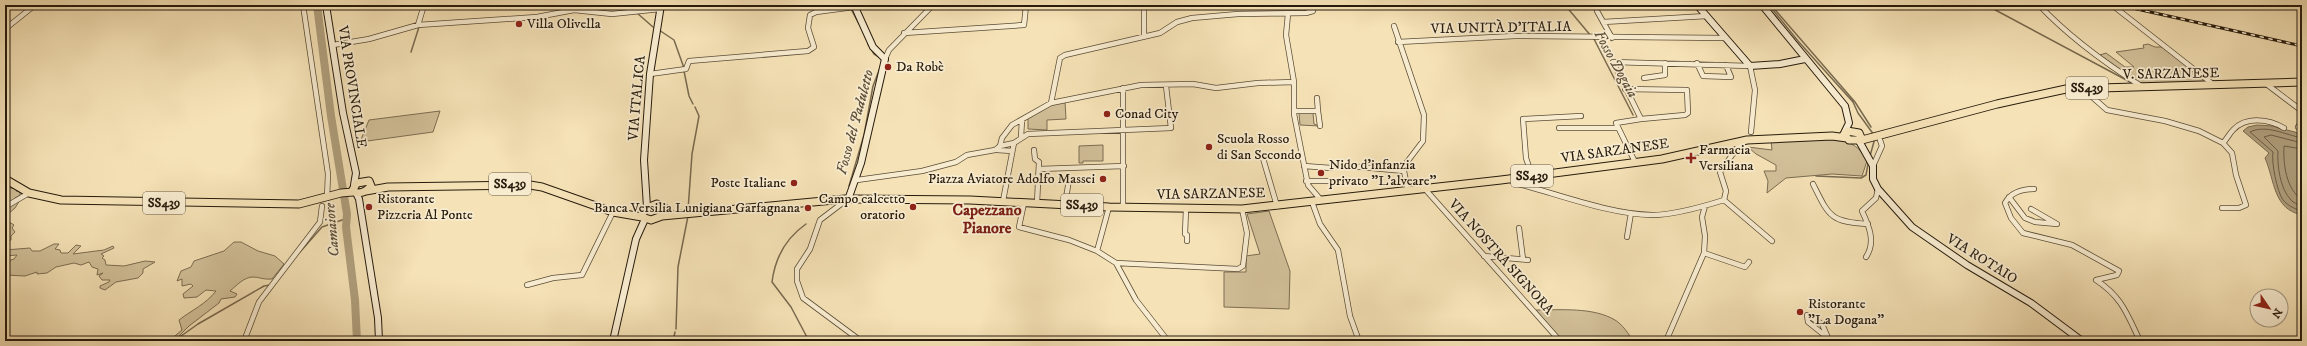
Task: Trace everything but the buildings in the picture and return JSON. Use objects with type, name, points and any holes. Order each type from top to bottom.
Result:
[{"type":"main road","name":"VIA PROVINCIALE","points":[[326,5],[343,113],[356,173],[353,191],[378,318],[379,341]]},
{"type":"main road","points":[[1697,5],[1750,66],[1780,64],[1805,59]]},
{"type":"main road","name":"VIA ROTAIO","points":[[1762,5],[1845,106],[1849,123],[1858,136],[1872,164],[1873,179],[1878,189],[1916,230],[1967,265],[2031,303],[2082,341]]},
{"type":"main road","name":"VIA ITALICA","points":[[613,341],[638,232],[644,213],[647,194],[644,160],[650,74],[660,7]]},
{"type":"main road","points":[[847,199],[857,180],[870,128],[876,91],[885,59],[873,47],[862,20],[852,7]]},
{"type":"main road","name":"V. SARZANESE","points":[[1877,137],[2045,92],[2082,88],[2302,82]]},
{"type":"main road","points":[[1849,123],[1846,136],[1865,152]]},
{"type":"main road","name":"SS439","points":[[1846,136],[1858,136]]},
{"type":"main road","name":"SS439","points":[[1846,136],[1877,137]]},
{"type":"main road","name":"VIA SARZANESE","points":[[663,212],[680,213],[847,199],[1003,201],[1108,207],[1242,209],[1510,179],[1662,159],[1742,141],[1846,136]]},
{"type":"main road","points":[[356,173],[369,182],[388,187]]},
{"type":"main road","name":"SS439","points":[[5,179],[29,193],[61,200],[146,203],[299,204],[325,200],[353,191]]},
{"type":"main road","points":[[353,191],[365,191],[371,186],[369,182]]},
{"type":"main road","points":[[353,191],[369,182]]},
{"type":"main road","name":"SS439","points":[[365,191],[388,187],[530,184],[626,215],[644,213],[658,204]]},
{"type":"main road","points":[[647,194],[658,204],[663,212]]},
{"type":"main road","name":"SS439","points":[[644,213],[653,220],[663,212]]},
{"type":"main road","name":"VIA ITALICA","points":[[636,243],[642,230],[653,220]]},
{"type":"street","points":[[5,28],[34,5]]},
{"type":"street","points":[[244,341],[255,310],[268,288],[320,222],[325,200],[328,174],[303,5]]},
{"type":"street","points":[[418,25],[424,5]]},
{"type":"street","points":[[885,59],[889,50],[933,5]]},
{"type":"street","points":[[904,34],[1024,25],[1026,6],[1017,7],[1009,5]]},
{"type":"street","points":[[1144,5],[1144,37]]},
{"type":"street","points":[[1051,103],[1060,58],[1065,55],[1163,32],[1177,22],[1192,18],[1246,14],[1288,14],[1311,12],[1314,9],[1314,5]]},
{"type":"street","points":[[2039,5],[2054,21],[2118,72],[2141,86]]},
{"type":"street","points":[[2112,5],[2214,85]]},
{"type":"street","points":[[333,45],[369,39],[418,25],[537,17],[574,10],[612,14],[660,7]]},
{"type":"street","points":[[650,74],[684,69],[689,61],[808,51],[814,47],[808,28],[810,15],[814,12],[852,7]]},
{"type":"street","points":[[1597,12],[1612,38]]},
{"type":"street","points":[[1288,14],[1286,35],[1294,82],[1294,111],[1306,181],[1310,188],[1322,200]]},
{"type":"street","points":[[1603,22],[1707,16]]},
{"type":"street","points":[[1394,26],[1398,42],[1419,95],[1425,121],[1423,140],[1407,162],[1404,170],[1408,191]]},
{"type":"street","name":"VIA UNITÀ D'ITALIA","points":[[1398,42],[1515,36],[1591,38],[1725,38]]},
{"type":"street","points":[[1641,119],[1612,63],[1613,62],[1750,66],[1754,81],[1755,101],[1751,132]]},
{"type":"street","points":[[1644,78],[1665,75],[1665,63]]},
{"type":"street","points":[[1697,64],[1704,76],[1731,77],[1726,65]]},
{"type":"street","points":[[1000,146],[1006,130],[1051,103],[1123,88],[1193,84],[1216,88],[1258,83],[1294,82]]},
{"type":"street","points":[[2266,83],[2302,111]]},
{"type":"street","points":[[995,150],[1000,146],[1014,143],[1022,136],[1041,133],[1171,128],[1166,86]]},
{"type":"street","points":[[1123,88],[1123,207]]},
{"type":"street","points":[[2082,88],[2107,110],[2170,123],[2199,131],[2223,143],[2232,153],[2236,175],[2246,205],[2239,208],[2222,208]]},
{"type":"street","points":[[1625,89],[1687,90],[1688,113],[1685,115],[1617,122],[1617,128],[1635,162]]},
{"type":"street","points":[[1316,98],[1320,126]]},
{"type":"street","points":[[1294,111],[1318,111]]},
{"type":"street","points":[[1532,176],[1526,158],[1523,119],[1581,116]]},
{"type":"street","points":[[1022,120],[1022,136]]},
{"type":"street","points":[[2223,143],[2232,130],[2244,122],[2264,120],[2278,124],[2284,128]]},
{"type":"street","points":[[2298,127],[2302,121]]},
{"type":"street","points":[[1559,128],[1617,128]]},
{"type":"street","points":[[1872,164],[1882,146],[1877,137]]},
{"type":"street","points":[[1724,200],[1726,191],[1720,172],[1742,141]]},
{"type":"street","points":[[1003,201],[1014,143]]},
{"type":"street","points":[[857,180],[922,171],[950,164],[967,155],[995,150],[1012,151]]},
{"type":"street","points":[[1034,150],[1035,158],[1039,162],[1037,203]]},
{"type":"street","points":[[1262,155],[1277,206]]},
{"type":"street","points":[[1039,169],[1082,166],[1124,166]]},
{"type":"street","points":[[1304,166],[1331,168]]},
{"type":"street","points":[[1350,166],[1404,170]]},
{"type":"street","points":[[1510,179],[1522,185],[1631,213],[1661,215],[1683,209],[1705,206],[1724,200]]},
{"type":"street","points":[[1065,204],[1069,180]]},
{"type":"street","points":[[1306,181],[1329,180]]},
{"type":"street","points":[[1813,184],[1828,215],[1843,223],[1868,224]]},
{"type":"street","name":"VIA NOSTRA SIGNORA","points":[[1425,189],[1560,341]]},
{"type":"street","points":[[1866,257],[1872,247],[1868,224],[1862,211],[1876,198],[1878,189]]},
{"type":"street","points":[[2034,189],[2021,190],[2009,197],[2005,203],[2011,218],[2023,233],[2072,245],[2118,269],[2120,273],[2117,275],[2096,280],[2111,290],[2119,299],[2140,341]]},
{"type":"street","points":[[5,207],[29,193]]},
{"type":"street","points":[[2009,197],[2015,200],[2022,214],[2028,219],[2040,223],[2057,224],[2056,221],[2031,210]]},
{"type":"street","points":[[847,199],[820,220],[810,249],[797,269],[796,281],[803,298],[861,341]]},
{"type":"street","points":[[1724,200],[1738,214],[1772,241]]},
{"type":"street","points":[[1312,202],[1320,224],[1338,250],[1346,286],[1350,316],[1359,341]]},
{"type":"street","points":[[1024,203],[1019,226],[1069,240],[1098,251],[1116,263],[1136,300],[1168,341]]},
{"type":"street","points":[[1666,341],[1679,313],[1692,276],[1704,253],[1705,236],[1702,217],[1705,206]]},
{"type":"street","points":[[1098,251],[1108,207]]},
{"type":"street","points":[[1186,209],[1185,234],[1187,235],[1187,241]]},
{"type":"street","points":[[1116,263],[1241,268],[1243,266],[1247,233],[1242,209]]},
{"type":"street","points":[[527,285],[553,278],[578,277],[582,275],[614,212]]},
{"type":"street","points":[[1628,237],[1631,213]]},
{"type":"street","points":[[1484,256],[1525,260],[1519,228]]},
{"type":"street","points":[[1704,253],[1744,268],[1749,262]]},
{"type":"street","points":[[1807,315],[1817,318],[1826,329],[1828,339],[1808,322],[1807,315]]},
{"type":"shaded area","points":[[2148,44],[2155,47],[2162,47],[2209,82],[2140,84],[2100,55],[2106,53],[2125,67],[2134,67],[2116,52],[2144,48],[2143,45]]},
{"type":"shaded area","points":[[1065,101],[1066,119],[1047,120],[1047,130],[1028,129],[1028,118],[1052,105]]},
{"type":"shaded area","points":[[440,111],[433,132],[360,142],[369,120]]},
{"type":"shaded area","points":[[1299,113],[1313,113],[1314,124],[1319,126],[1300,125]]},
{"type":"shaded area","points":[[1827,137],[1851,144],[1860,150],[1867,161],[1862,176],[1832,174],[1786,178],[1767,193],[1768,181],[1764,171],[1776,171],[1776,165],[1756,154],[1748,147],[1772,150],[1771,140]]},
{"type":"shaded area","points":[[1103,145],[1103,161],[1083,161],[1083,163],[1079,163],[1079,146]]},
{"type":"shaded area","points":[[5,182],[10,184],[11,188],[18,189],[16,191],[20,192],[20,195],[15,198],[20,200],[15,208],[8,214],[9,222],[14,225],[12,228],[15,232],[11,236],[11,240],[5,243],[5,205],[7,202],[5,201]]},
{"type":"shaded area","points":[[1269,211],[1290,271],[1289,309],[1224,307],[1224,272],[1246,272],[1246,256],[1260,254],[1247,214]]},
{"type":"shaded area","points":[[234,242],[241,242],[258,251],[275,256],[284,264],[272,279],[250,277],[243,280],[230,291],[237,294],[235,297],[221,299],[219,303],[189,326],[174,341],[169,341],[182,330],[179,320],[212,296],[216,291],[206,290],[197,297],[184,298],[183,294],[193,286],[191,284],[182,286],[182,279],[177,281],[181,271],[191,267],[194,261],[224,251]]},
{"type":"shaded area","points":[[54,244],[59,244],[55,249],[60,250],[61,253],[68,253],[76,245],[81,246],[73,254],[104,250],[113,246],[114,248],[101,254],[104,256],[102,258],[105,260],[106,265],[124,266],[145,261],[155,262],[143,269],[143,273],[138,278],[116,282],[105,290],[100,288],[100,286],[109,282],[110,280],[102,280],[99,276],[103,273],[97,275],[98,269],[92,267],[89,262],[81,265],[74,263],[56,267],[47,273],[37,274],[37,272],[25,276],[5,275],[5,262],[14,259],[17,255],[5,256],[5,250],[30,248],[32,251],[40,251]]},
{"type":"shaded area","points":[[1536,310],[1577,310],[1597,313],[1615,320],[1627,332],[1633,341],[1562,341]]},
{"type":"water","points":[[2257,125],[2272,126],[2302,134],[2302,215],[2292,212],[2285,207],[2280,200],[2273,185],[2265,158],[2269,153],[2243,131],[2248,127]]},
{"type":"waterway","name":"Camaiore","points":[[317,5],[331,116],[347,214],[346,227],[355,300],[357,341]]},
{"type":"waterway","points":[[637,11],[638,5]]},
{"type":"waterway","name":"Fosso del Paduletto","points":[[849,5],[859,24]]},
{"type":"waterway","name":"Fosso Dogaia","points":[[1565,5],[1591,36]]},
{"type":"waterway","points":[[1769,5],[1798,41],[1853,102],[1858,113],[1874,135]]},
{"type":"waterway","points":[[1771,5],[1855,102],[1871,127]]},
{"type":"waterway","points":[[1986,5],[2132,83]]},
{"type":"waterway","points":[[637,13],[653,27]]},
{"type":"waterway","points":[[411,52],[419,27]]},
{"type":"waterway","points":[[659,30],[674,40],[684,68]]},
{"type":"waterway","name":"Fosso Dogaia","points":[[1594,39],[1633,115]]},
{"type":"waterway","name":"Fosso del Paduletto","points":[[868,44],[874,54],[879,57]]},
{"type":"waterway","name":"Fosso del Paduletto","points":[[849,186],[864,135],[873,86],[880,68]]},
{"type":"waterway","points":[[684,71],[689,96],[693,104]]},
{"type":"waterway","points":[[688,210],[692,154],[699,116],[695,107]]},
{"type":"waterway","points":[[1870,156],[1875,138]]},
{"type":"waterway","points":[[1816,176],[1861,178],[1866,175],[1868,164]]},
{"type":"waterway","points":[[676,329],[678,267],[688,216]]},
{"type":"waterway","points":[[300,252],[322,227],[345,219]]},
{"type":"waterway","points":[[806,224],[787,242],[779,257],[772,282],[791,307],[809,341]]},
{"type":"waterway","points":[[174,341],[198,324],[264,286],[270,285]]},
{"type":"waterway","points":[[673,341],[675,332]]},
{"type":"railway","points":[[2119,5],[2302,46]]},
{"type":"place","name":"Villa Olivella","points":[[519,24]]},
{"type":"place","name":"Da Robè","points":[[888,67]]},
{"type":"place","name":"Conad City","points":[[1107,114]]},
{"type":"place","name":"Scuola Rosso di San Secondo","points":[[1209,147]]},
{"type":"place","name":"Farmacia Versiliana","points":[[1691,158]]},
{"type":"place","name":"Nido d'infanzia privato \"L'alveare\"","points":[[1321,173]]},
{"type":"place","name":"Piazza Aviatore Adolfo Massei","points":[[1103,179]]},
{"type":"place","name":"Poste Italiane","points":[[794,183]]},
{"type":"place","name":"Ristorante Pizzeria Al Ponte","points":[[369,207]]},
{"type":"place","name":"Campo calcetto oratorio","points":[[913,207]]},
{"type":"place","name":"Banca Versilia Lunigiana Garfagnana","points":[[808,208]]},
{"type":"place","name":"Ristorante \"La Dogana\"","points":[[1800,312]]},
{"type":"district","name":"Capezzano Pianore","points":[[987,219]]}]
